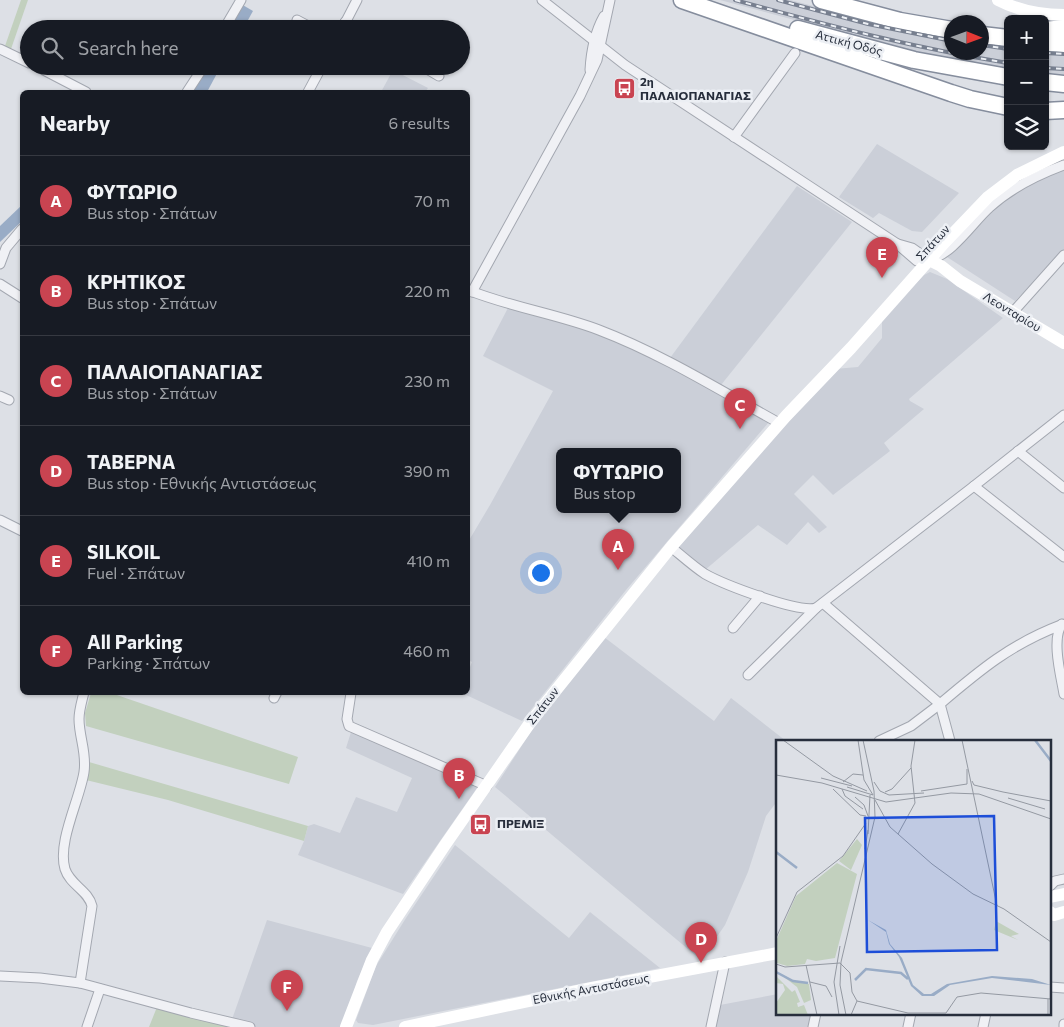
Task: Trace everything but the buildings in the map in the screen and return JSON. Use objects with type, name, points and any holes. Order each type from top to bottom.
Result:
[{"type":"highway","points":[[682,0],[951,93],[1004,107]]},
{"type":"highway","name":"Αττική Οδός","points":[[691,0],[914,60],[1004,76]]},
{"type":"highway","points":[[821,0],[900,21],[944,29]]},
{"type":"highway","points":[[827,0],[944,20]]},
{"type":"highway","points":[[989,27],[1004,28]]},
{"type":"highway","points":[[1049,30],[1064,28]]},
{"type":"highway","points":[[989,36],[1004,38]]},
{"type":"highway","points":[[1049,43],[1064,44]]},
{"type":"highway","points":[[1049,82],[1064,84]]},
{"type":"main road","points":[[998,0],[1020,10],[1050,15],[1064,15]]},
{"type":"main road","name":"Σπάτων","points":[[923,260],[960,214],[996,180],[1035,156],[1064,143]]},
{"type":"main road","name":"Σπάτων","points":[[346,1027],[372,960],[387,932],[532,720],[671,547],[783,420],[845,343],[923,260],[1001,186],[1032,167],[1064,152]]},
{"type":"main road","name":"Λεονταρίου","points":[[923,260],[936,272],[960,281],[1064,343]]},
{"type":"main road","points":[[1052,914],[1054,915],[1064,912]]},
{"type":"main road","name":"Εθνικής Αντιστάσεως","points":[[405,1027],[776,953]]},
{"type":"street","points":[[229,20],[241,0]]},
{"type":"street","points":[[346,20],[357,0]]},
{"type":"street","points":[[542,0],[625,65],[923,260],[938,257],[947,251],[1003,196],[1034,178],[1064,165]]},
{"type":"street","points":[[610,0],[607,12],[599,25],[598,43],[591,58],[590,73],[580,96],[470,291],[597,329],[624,340],[783,420]]},
{"type":"street","points":[[0,49],[20,59]]},
{"type":"street","points":[[734,137],[795,53]]},
{"type":"street","points":[[53,75],[82,90]]},
{"type":"street","points":[[188,90],[198,75]]},
{"type":"street","points":[[309,90],[317,75]]},
{"type":"street","points":[[0,264],[6,248],[20,231]]},
{"type":"street","points":[[1013,312],[1064,255]]},
{"type":"street","points":[[0,284],[20,297]]},
{"type":"street","points":[[748,675],[820,605],[1064,415]]},
{"type":"street","points":[[1018,451],[1064,488]]},
{"type":"street","points":[[974,486],[1064,556]]},
{"type":"street","points":[[0,520],[20,530]]},
{"type":"street","points":[[671,547],[706,574],[760,596],[806,609],[820,605]]},
{"type":"street","points":[[733,628],[760,596]]},
{"type":"street","points":[[820,605],[940,704],[950,740]]},
{"type":"street","points":[[881,740],[911,726],[992,660],[1062,623]]},
{"type":"street","points":[[1062,623],[1058,632],[1057,643],[1064,694]]},
{"type":"street","points":[[80,983],[92,906],[90,898],[74,883],[66,870],[64,856],[68,829],[84,773],[85,755],[79,719],[83,695]]},
{"type":"street","points":[[351,695],[347,719],[349,726],[486,786]]},
{"type":"street","points":[[1052,884],[1055,881],[1064,879]]},
{"type":"street","points":[[711,1027],[725,962]]},
{"type":"street","points":[[0,976],[80,983],[250,1027]]},
{"type":"street","points":[[87,1027],[100,989]]},
{"type":"street","points":[[813,1027],[816,1014]]},
{"type":"street","points":[[908,1027],[911,1014]]},
{"type":"street","points":[[983,1027],[986,1014]]},
{"type":"shaded area","points":[[720,0],[790,0],[944,34],[944,57],[898,48]]},
{"type":"shaded area","points":[[989,42],[1004,44],[1004,68],[961,60],[989,60]]},
{"type":"shaded area","points":[[1049,48],[1064,49],[1064,76],[1049,74]]},
{"type":"shaded area","points":[[390,75],[403,75],[428,88],[426,90],[382,90]]},
{"type":"shaded area","points":[[877,144],[959,193],[922,232],[912,231],[879,213],[873,218],[839,197]]},
{"type":"shaded area","points":[[1064,168],[1064,251],[1015,301],[947,257],[992,208],[1007,195]]},
{"type":"shaded area","points":[[797,186],[852,222],[721,385],[670,358]]},
{"type":"shaded area","points":[[930,272],[947,279],[1003,318],[909,399],[924,409],[884,443],[890,451],[833,495],[813,475],[794,494],[827,527],[819,533],[808,522],[787,545],[758,525],[705,570],[677,548],[834,369],[858,367],[882,338],[882,318],[924,275]]},
{"type":"shaded area","points":[[509,306],[599,333],[646,353],[769,422],[626,590],[522,721],[466,695],[470,695],[470,667],[472,662],[470,661],[470,539],[553,391],[483,356]]},
{"type":"shaded area","points":[[604,637],[714,721],[731,698],[785,740],[776,740],[776,803],[766,816],[748,872],[725,925],[701,960],[495,787],[532,730]]},
{"type":"shaded area","points":[[352,729],[479,785],[403,894],[298,855],[308,826],[314,824],[340,833],[356,797],[397,812],[412,778],[346,748]]},
{"type":"shaded area","points":[[455,845],[569,938],[590,912],[660,968],[373,1025],[358,1023],[356,1020],[376,966]]},
{"type":"shaded area","points":[[267,920],[372,948],[357,981],[344,1027],[238,1027],[230,1025]]},
{"type":"shaded area","points":[[776,994],[776,1014],[812,1014],[809,1027],[714,1027],[720,1005]]},
{"type":"green space","points":[[21,0],[28,0],[11,49],[5,46]]},
{"type":"green space","points":[[90,695],[117,695],[298,757],[289,784],[86,726],[85,713]]},
{"type":"green space","points":[[89,762],[308,826],[304,841],[168,800],[86,780]]},
{"type":"green space","points":[[157,1007],[230,1025],[229,1027],[149,1027]]},
{"type":"water","points":[[241,4],[253,11],[248,20],[232,20]]},
{"type":"water","points":[[201,75],[216,75],[208,90],[192,90]]},
{"type":"water","points":[[20,207],[20,223],[0,242],[0,226]]},
{"type":"railway","points":[[735,0],[905,43],[1004,62]]},
{"type":"railway","points":[[778,0],[868,24],[944,39]]},
{"type":"railway","points":[[989,46],[1004,48]]},
{"type":"railway","points":[[1049,53],[1064,54]]},
{"type":"railway","points":[[1049,68],[1064,69]]},
{"type":"place","name":"2η ΠΑΛΑΙΟΠΑΝΑΓΙΑΣ","points":[[624,89]]},
{"type":"place","name":"SILKOIL","points":[[882,278]]},
{"type":"place","name":"ΠΑΛΑΙΟΠΑΝΑΓΙΑΣ","points":[[740,429]]},
{"type":"place","name":"ΦΥΤΩΡΙΟ","points":[[618,570]]},
{"type":"place","name":"ΚΡΗΤΙΚΟΣ","points":[[459,799]]},
{"type":"place","name":"ΠΡΕΜΙΞ","points":[[481,824]]},
{"type":"place","name":"ΤΑΒΕΡΝΑ","points":[[701,963]]},
{"type":"place","name":"All Parking","points":[[287,1011]]}]
